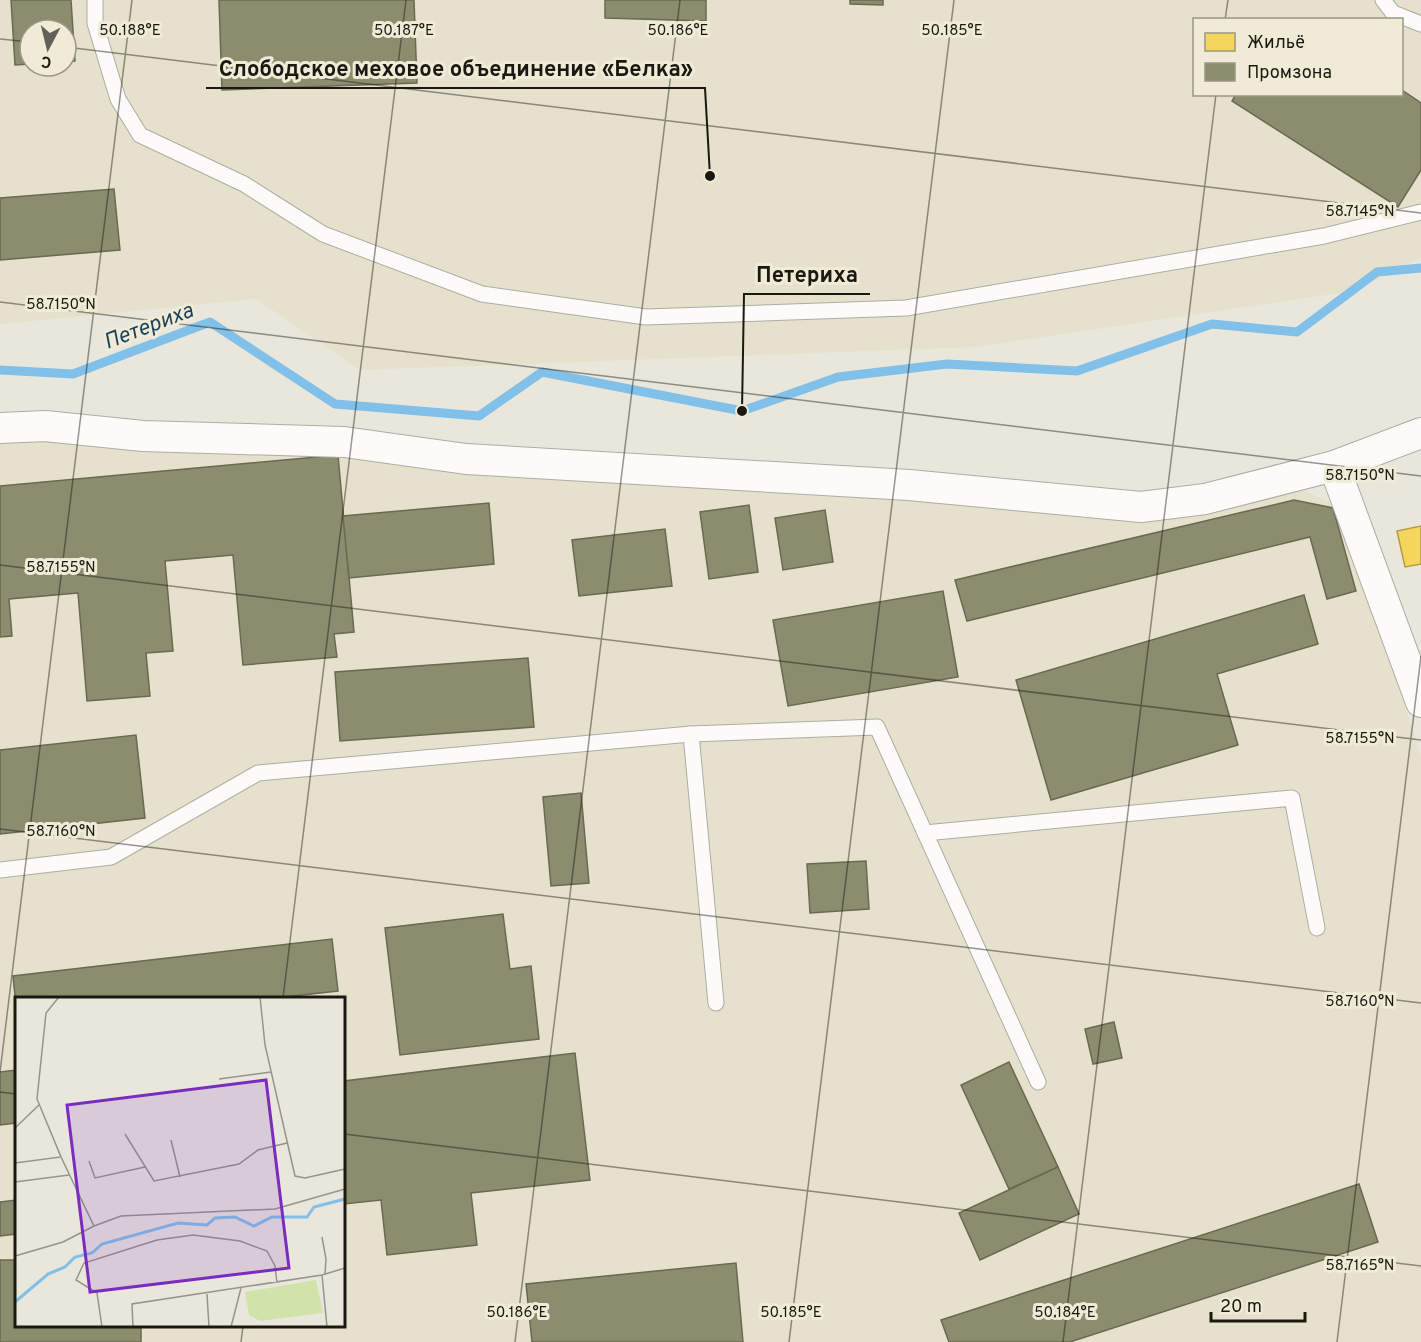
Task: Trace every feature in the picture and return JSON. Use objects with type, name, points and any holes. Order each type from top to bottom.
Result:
[{"type":"street","points":[[0,428],[45,426],[143,436],[344,442],[466,459],[909,485],[1142,507],[1205,499],[1335,466],[1421,433]]},
{"type":"street","points":[[1335,466],[1421,702]]},
{"type":"lane","points":[[95,0],[95,23],[118,99],[140,135],[244,184],[323,234],[482,294],[646,317],[906,308],[1324,236],[1421,212]]},
{"type":"lane","points":[[1383,0],[1393,13],[1421,24]]},
{"type":"lane","points":[[0,870],[111,857],[258,773],[691,734],[877,727],[1038,1082]]},
{"type":"lane","points":[[691,734],[716,1003]]},
{"type":"lane","points":[[925,832],[1292,798],[1317,928]]},
{"type":"shaded area","points":[[0,0],[1421,0],[1421,257],[1354,291],[975,347],[360,370],[256,299],[0,324]]},
{"type":"shaded area","points":[[0,441],[75,441],[285,450],[1252,499],[1305,491],[1328,501],[1346,524],[1421,755],[1421,1342],[0,1342]]},
{"type":"building: Жильё","points":[[1421,526],[1421,564],[1405,567],[1397,531]]},
{"type":"building: Промзона","points":[[11,0],[71,0],[72,18],[18,18],[18,65],[15,65]]},
{"type":"building: Промзона","points":[[219,0],[414,0],[417,83],[222,90]]},
{"type":"building: Промзона","points":[[605,0],[706,0],[706,21],[605,18]]},
{"type":"building: Промзона","points":[[850,0],[883,0],[883,5],[850,4]]},
{"type":"building: Промзона","points":[[1403,91],[1421,103],[1421,170],[1398,207],[1232,101],[1235,96],[1403,96]]},
{"type":"building: Промзона","points":[[114,189],[120,250],[0,260],[0,198]]},
{"type":"building: Промзона","points":[[338,455],[354,632],[334,634],[337,657],[243,665],[233,555],[165,561],[173,651],[146,653],[150,696],[87,701],[78,593],[9,599],[12,636],[0,637],[0,486]]},
{"type":"building: Промзона","points":[[1294,500],[1333,508],[1356,591],[1327,599],[1310,537],[967,621],[955,580]]},
{"type":"building: Промзона","points":[[489,503],[494,564],[349,578],[343,516]]},
{"type":"building: Промзона","points":[[749,505],[758,572],[709,579],[700,512]]},
{"type":"building: Промзона","points":[[825,510],[833,562],[783,570],[775,518]]},
{"type":"building: Промзона","points":[[665,529],[672,586],[579,596],[572,540]]},
{"type":"building: Промзона","points":[[943,591],[958,677],[788,706],[773,620]]},
{"type":"building: Промзона","points":[[1304,595],[1318,644],[1217,674],[1238,745],[1051,800],[1016,680]]},
{"type":"building: Промзона","points":[[528,658],[534,727],[340,741],[335,672]]},
{"type":"building: Промзона","points":[[136,735],[145,818],[0,834],[0,750]]},
{"type":"building: Промзона","points":[[581,793],[589,883],[551,886],[543,797]]},
{"type":"building: Промзона","points":[[866,861],[869,909],[810,913],[807,864]]},
{"type":"building: Промзона","points":[[503,914],[510,969],[531,966],[539,1039],[400,1055],[385,928]]},
{"type":"building: Промзона","points":[[332,939],[338,991],[284,997],[15,997],[13,976]]},
{"type":"building: Промзона","points":[[1114,1022],[1122,1058],[1093,1064],[1085,1029]]},
{"type":"building: Промзона","points":[[575,1053],[590,1180],[471,1193],[477,1245],[387,1255],[381,1200],[345,1204],[345,1081]]},
{"type":"building: Промзона","points":[[1009,1062],[1058,1167],[1009,1189],[961,1085]]},
{"type":"building: Промзона","points":[[15,1070],[15,1123],[0,1125],[0,1072]]},
{"type":"building: Промзона","points":[[1058,1167],[1079,1214],[980,1260],[959,1213]]},
{"type":"building: Промзона","points":[[1359,1184],[1378,1242],[1070,1342],[949,1342],[941,1320]]},
{"type":"building: Промзона","points":[[15,1200],[15,1234],[0,1236],[0,1202]]},
{"type":"building: Промзона","points":[[0,1260],[15,1260],[15,1327],[141,1327],[141,1342],[0,1342]]},
{"type":"building: Промзона","points":[[736,1263],[743,1342],[532,1342],[526,1284]]},
{"type":"waterway","name":"Петериха","points":[[0,370],[73,374],[210,322],[335,404],[479,416],[542,372],[742,411],[838,377],[947,364],[1077,371],[1212,324],[1297,332],[1377,272],[1421,268]]},
{"type":"place","name":"Слободское меховое объединение «Белка»","points":[[710,176]]},
{"type":"place","name":"Петериха","points":[[742,411]]}]
